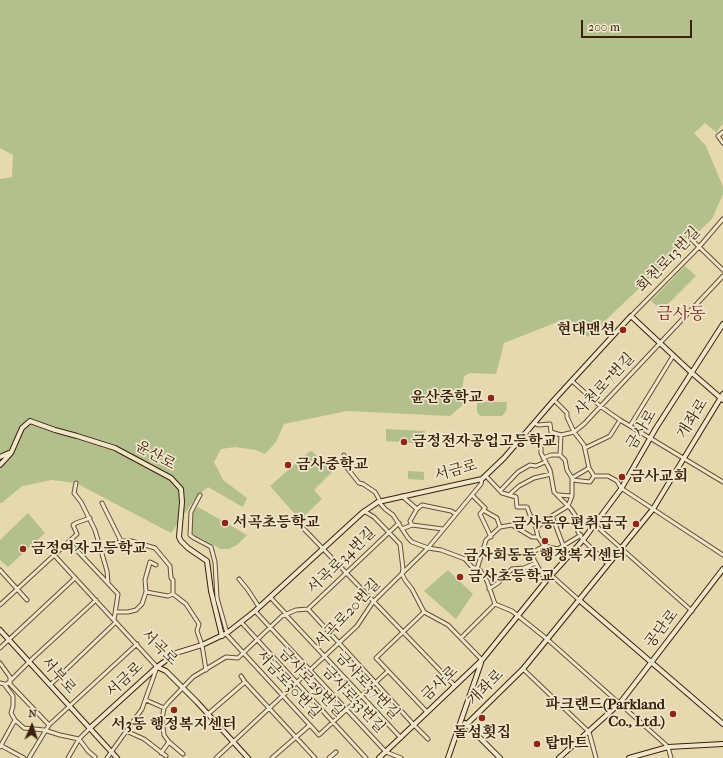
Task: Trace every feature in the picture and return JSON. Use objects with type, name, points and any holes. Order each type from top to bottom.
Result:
[{"type":"street","points":[[723,132],[718,136],[723,143]]},
{"type":"street","name":"회천로13번길","points":[[631,316],[699,247],[723,219]]},
{"type":"street","points":[[692,240],[723,270]]},
{"type":"street","name":"사천로7번길","points":[[561,435],[574,432],[584,424],[723,276]]},
{"type":"street","points":[[631,316],[692,374],[722,399]]},
{"type":"street","name":"서금로","points":[[90,728],[157,667],[176,653],[202,645],[225,634],[241,622],[364,511],[379,502],[482,479],[486,476],[504,458],[554,400],[631,316]]},
{"type":"street","name":"금사로","points":[[379,758],[482,660],[566,557],[595,525],[621,488],[651,437],[723,324]]},
{"type":"street","points":[[630,426],[673,356]]},
{"type":"street","name":"개좌로","points":[[572,381],[600,406],[620,420],[651,437],[684,458]]},
{"type":"street","name":"개좌로","points":[[448,758],[455,738],[467,724],[523,669],[653,509],[722,399],[723,394]]},
{"type":"street","points":[[554,400],[566,413],[574,432],[584,444],[589,468],[594,476]]},
{"type":"street","points":[[585,448],[610,436],[620,420]]},
{"type":"street","name":"윤산로","points":[[11,453],[22,428],[30,421],[115,448],[171,478],[181,489],[182,502],[179,537],[188,548],[207,561],[211,591],[225,634]]},
{"type":"street","points":[[534,423],[538,425],[550,424],[551,432],[561,435],[560,456]]},
{"type":"street","points":[[540,448],[551,474],[554,492],[572,509],[577,518],[578,532],[583,540],[608,564]]},
{"type":"street","points":[[0,457],[11,453]]},
{"type":"street","points":[[0,465],[11,453]]},
{"type":"street","points":[[344,455],[347,468],[359,483],[375,492],[379,502],[393,515],[412,542],[428,548],[441,550],[465,559],[472,567],[477,569],[484,575],[495,604],[512,611],[547,639],[668,747],[671,758]]},
{"type":"street","points":[[536,528],[568,506],[572,496],[572,479],[567,470],[565,460],[560,456],[551,455],[543,458]]},
{"type":"street","points":[[684,458],[723,482]]},
{"type":"street","points":[[500,491],[518,472],[530,466],[536,466],[545,462]]},
{"type":"street","points":[[572,479],[589,468]]},
{"type":"street","points":[[509,495],[519,486],[534,478],[551,474]]},
{"type":"street","points":[[486,476],[500,491],[516,497],[517,507],[527,507],[533,518],[538,537],[544,546]]},
{"type":"street","points":[[572,479],[590,482],[594,476]]},
{"type":"street","points":[[594,476],[608,476],[617,481],[621,488],[723,556]]},
{"type":"street","name":"서곡로20번길","points":[[216,758],[357,626],[373,602],[428,548],[443,528],[481,484],[482,479]]},
{"type":"street","points":[[76,483],[74,493],[90,518],[107,571],[108,583]]},
{"type":"street","points":[[200,495],[191,512],[190,535],[211,547],[215,562],[217,598],[225,634]]},
{"type":"street","points":[[472,495],[484,509],[497,518],[500,527]]},
{"type":"street","points":[[558,495],[572,496]]},
{"type":"street","points":[[402,496],[417,509]]},
{"type":"street","points":[[102,503],[121,541]]},
{"type":"street","points":[[412,525],[410,521],[417,509],[422,505],[456,514]]},
{"type":"street","points":[[484,509],[480,514],[490,537]]},
{"type":"street","points":[[364,511],[374,517],[400,544],[403,569],[402,574],[424,612],[448,625],[482,660]]},
{"type":"street","points":[[552,516],[563,545]]},
{"type":"street","points":[[0,605],[78,534],[73,525],[90,518]]},
{"type":"street","name":"서곡로34번길","points":[[164,708],[193,677],[226,657],[238,658],[285,614],[296,610],[308,609],[399,523]]},
{"type":"street","points":[[402,529],[412,525],[443,528]]},
{"type":"street","points":[[595,525],[692,611]]},
{"type":"street","points":[[477,569],[486,540],[500,527],[512,526],[532,537],[538,537]]},
{"type":"street","points":[[304,529],[455,686]]},
{"type":"street","points":[[558,549],[581,535]]},
{"type":"street","points":[[101,550],[121,541],[132,540],[155,548],[170,566],[171,578],[173,580],[173,594]]},
{"type":"street","points":[[50,685],[115,621],[118,594],[69,542]]},
{"type":"street","points":[[546,581],[534,560],[533,552],[544,546],[558,549],[566,557]]},
{"type":"street","name":"서곡로","points":[[54,556],[157,667],[166,671],[248,758]]},
{"type":"street","points":[[116,612],[136,610],[142,604],[146,592],[145,580],[150,562],[156,564]]},
{"type":"street","points":[[489,589],[498,583],[512,569],[524,568],[536,563]]},
{"type":"street","name":"공단로","points":[[559,758],[620,703],[723,569]]},
{"type":"street","points":[[0,570],[18,588],[27,600]]},
{"type":"street","points":[[551,575],[723,724]]},
{"type":"street","points":[[0,648],[75,578]]},
{"type":"street","points":[[239,579],[248,590],[257,609]]},
{"type":"street","points":[[146,592],[168,596],[173,594]]},
{"type":"street","points":[[173,594],[186,604],[199,624],[197,631],[202,645],[206,670]]},
{"type":"street","name":"금사로37번길","points":[[270,597],[401,738]]},
{"type":"street","points":[[30,662],[96,600]]},
{"type":"street","points":[[461,638],[495,604]]},
{"type":"street","name":"금사로33번길","points":[[257,609],[270,627],[386,752]]},
{"type":"street","points":[[308,609],[428,739]]},
{"type":"street","points":[[424,612],[376,658],[427,712]]},
{"type":"street","name":"금사로29번길","points":[[241,622],[366,758]]},
{"type":"street","name":"서부로","points":[[0,630],[117,758]]},
{"type":"street","name":"서금로30번길","points":[[225,634],[320,735],[388,671]]},
{"type":"street","points":[[69,706],[136,644]]},
{"type":"street","name":"금사로","points":[[455,738],[482,660]]},
{"type":"street","name":"서부로","points":[[4,684],[7,684],[30,662]]},
{"type":"street","points":[[0,663],[10,678],[10,684],[49,725]]},
{"type":"street","points":[[107,758],[142,709],[157,667]]},
{"type":"street","points":[[523,669],[589,732],[596,758]]},
{"type":"street","points":[[241,676],[316,758]]},
{"type":"street","points":[[465,676],[475,682]]},
{"type":"street","points":[[208,714],[245,682]]},
{"type":"street","points":[[0,683],[4,684],[13,696],[11,713],[15,720],[24,728],[44,730],[79,739],[95,757]]},
{"type":"street","points":[[146,700],[164,708],[162,719],[164,735],[169,742],[183,754]]},
{"type":"street","name":"서부로","points":[[29,758],[44,730],[69,706]]},
{"type":"street","points":[[15,720],[0,746],[24,758]]},
{"type":"street","points":[[461,721],[467,724],[500,758]]},
{"type":"street","points":[[272,758],[310,725]]},
{"type":"street","points":[[68,758],[79,739],[90,728]]},
{"type":"street","points":[[126,731],[144,739],[166,756]]},
{"type":"street","points":[[161,753],[169,742]]},
{"type":"street","points":[[629,758],[668,747],[723,744]]},
{"type":"street","points":[[329,758],[336,752]]},
{"type":"street","points":[[386,752],[401,758]]},
{"type":"green space","points":[[0,0],[723,0],[723,124],[717,133],[705,123],[694,133],[706,146],[723,187],[723,194],[712,219],[588,337],[565,319],[504,343],[496,374],[470,373],[464,376],[462,391],[465,403],[450,416],[347,411],[284,424],[276,442],[265,454],[256,450],[235,447],[221,449],[214,462],[223,480],[247,498],[243,507],[208,487],[198,495],[171,533],[76,483],[52,480],[22,486],[2,503],[0,503],[0,179],[12,177],[13,155],[0,148]]},
{"type":"green space","points":[[685,266],[696,276],[662,310],[651,301]]},
{"type":"green space","points":[[477,402],[507,402],[506,411],[502,416],[481,416],[477,411]]},
{"type":"green space","points":[[386,429],[425,431],[424,444],[386,441]]},
{"type":"green space","points":[[310,451],[313,452],[332,472],[314,490],[322,499],[300,520],[270,486]]},
{"type":"green space","points":[[408,471],[424,472],[424,480],[408,479]]},
{"type":"green space","points":[[198,507],[247,535],[237,545],[229,549],[221,549],[191,533],[193,512]]},
{"type":"green space","points":[[28,513],[45,533],[8,567],[0,560],[0,540]]},
{"type":"green space","points":[[448,570],[473,594],[456,619],[424,591]]},
{"type":"place","name":"현대맨션","points":[[623,330]]},
{"type":"place","name":"윤산중학교","points":[[491,398]]},
{"type":"place","name":"금정전자공업고등학교","points":[[404,442]]},
{"type":"place","name":"금사중학교","points":[[288,465]]},
{"type":"place","name":"금사교회","points":[[622,477]]},
{"type":"place","name":"서곡초등학교","points":[[225,523]]},
{"type":"place","name":"금사동우편취급국","points":[[636,524]]},
{"type":"place","name":"금사회동동 행정복지센터","points":[[545,541]]},
{"type":"place","name":"금정여자고등학교","points":[[23,549]]},
{"type":"place","name":"금사초등학교","points":[[460,577]]},
{"type":"place","name":"서3동 행정복지센터","points":[[174,710]]},
{"type":"place","name":"파크랜드(Parkland Co., Ltd.)","points":[[673,714]]},
{"type":"place","name":"돌섬횟집","points":[[482,718]]},
{"type":"place","name":"탑마트","points":[[537,744]]},
{"type":"district","name":"금사동","points":[[681,315]]}]
